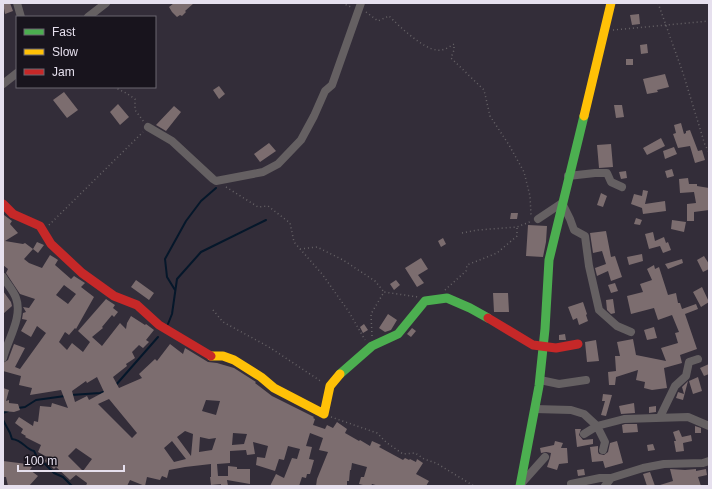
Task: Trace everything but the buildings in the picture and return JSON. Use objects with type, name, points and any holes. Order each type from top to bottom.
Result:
[{"type":"street","points":[[17,3],[21,16]]},
{"type":"street","points":[[89,16],[106,3]]},
{"type":"street","points":[[520,486],[540,380],[549,260],[568,176],[611,3]]},
{"type":"street","points":[[148,127],[172,141],[216,181],[263,172],[278,164],[301,140],[325,91],[332,85],[360,6]]},
{"type":"street","points":[[3,84],[16,74]]},
{"type":"street","points":[[568,176],[595,173],[607,174],[611,182],[622,187]]},
{"type":"street","points":[[538,219],[562,203]]},
{"type":"street","points":[[562,203],[574,230],[585,236],[589,266],[599,310],[617,326],[631,332]]},
{"type":"street","points":[[3,204],[13,214],[40,226],[51,244],[71,263],[82,273],[114,296],[137,306],[159,325],[211,356],[222,356],[234,360],[261,377],[274,388],[324,414],[330,386],[342,371],[370,347],[398,334],[425,301],[447,298],[470,308],[533,345],[543,347],[568,347],[578,344]]},
{"type":"street","points":[[3,277],[15,296],[18,309],[13,331],[3,358]]},
{"type":"street","points":[[660,417],[675,386],[686,376],[689,362],[698,359]]},
{"type":"street","points":[[540,380],[559,384],[586,380]]},
{"type":"street","points":[[535,410],[571,410],[584,414],[597,426],[605,442],[603,450]]},
{"type":"street","points":[[584,434],[597,426],[624,418],[688,417],[709,426]]},
{"type":"street","points":[[520,486],[545,457]]},
{"type":"street","points":[[571,484],[600,478],[611,478],[643,468],[664,464],[703,463],[709,461]]},
{"type":"street","points":[[605,486],[611,478]]},
{"type":"path","points":[[342,3],[360,6],[378,21],[389,16],[407,34],[436,50],[445,49],[454,44],[454,50],[451,58],[484,90],[490,116],[524,172],[530,196],[531,215],[538,219]]},
{"type":"path","points":[[658,3],[683,73],[705,145],[709,152]]},
{"type":"path","points":[[604,31],[709,21]]},
{"type":"path","points":[[44,231],[148,127],[135,110],[135,99],[116,88]]},
{"type":"path","points":[[216,181],[258,207],[268,206],[290,224],[294,242],[322,274],[349,312],[370,347]]},
{"type":"path","points":[[462,233],[478,230],[517,227],[538,219]]},
{"type":"path","points":[[444,290],[466,271],[467,265],[497,253],[517,236],[517,227]]},
{"type":"path","points":[[300,250],[317,247],[343,260],[374,281],[384,292],[416,296],[425,301]]},
{"type":"path","points":[[370,347],[371,314],[384,292]]},
{"type":"path","points":[[213,310],[223,322],[269,347],[330,386]]},
{"type":"path","points":[[324,414],[378,433],[387,443],[403,454],[415,453],[424,460],[436,463],[474,486]]},
{"type":"waterway","points":[[175,290],[167,277],[165,259],[186,221],[201,201],[216,188]]},
{"type":"waterway","points":[[168,324],[172,314],[177,279],[201,252],[266,220]]},
{"type":"waterway","points":[[115,386],[158,337]]},
{"type":"waterway","points":[[71,395],[100,393],[106,391]]},
{"type":"waterway","points":[[18,408],[25,407],[36,400],[65,396]]},
{"type":"waterway","points":[[3,413],[8,411]]},
{"type":"waterway","points":[[3,420],[12,439],[19,441],[34,451],[38,462],[45,464],[54,473],[63,477],[72,486]]},
{"type":"traffic: fast","points":[[520,486],[539,386],[545,329],[549,260],[584,116]]},
{"type":"traffic: fast","points":[[340,374],[372,346],[398,334],[425,301],[447,298],[488,318]]},
{"type":"traffic: slow","points":[[584,116],[611,3]]},
{"type":"traffic: slow","points":[[211,356],[223,356],[234,360],[261,377],[274,388],[324,414],[330,386],[340,374]]},
{"type":"traffic: jam","points":[[3,204],[13,214],[40,226],[51,244],[82,273],[114,296],[137,305],[159,325],[211,356]]},
{"type":"traffic: jam","points":[[488,318],[533,345],[556,348],[578,344]]}]
